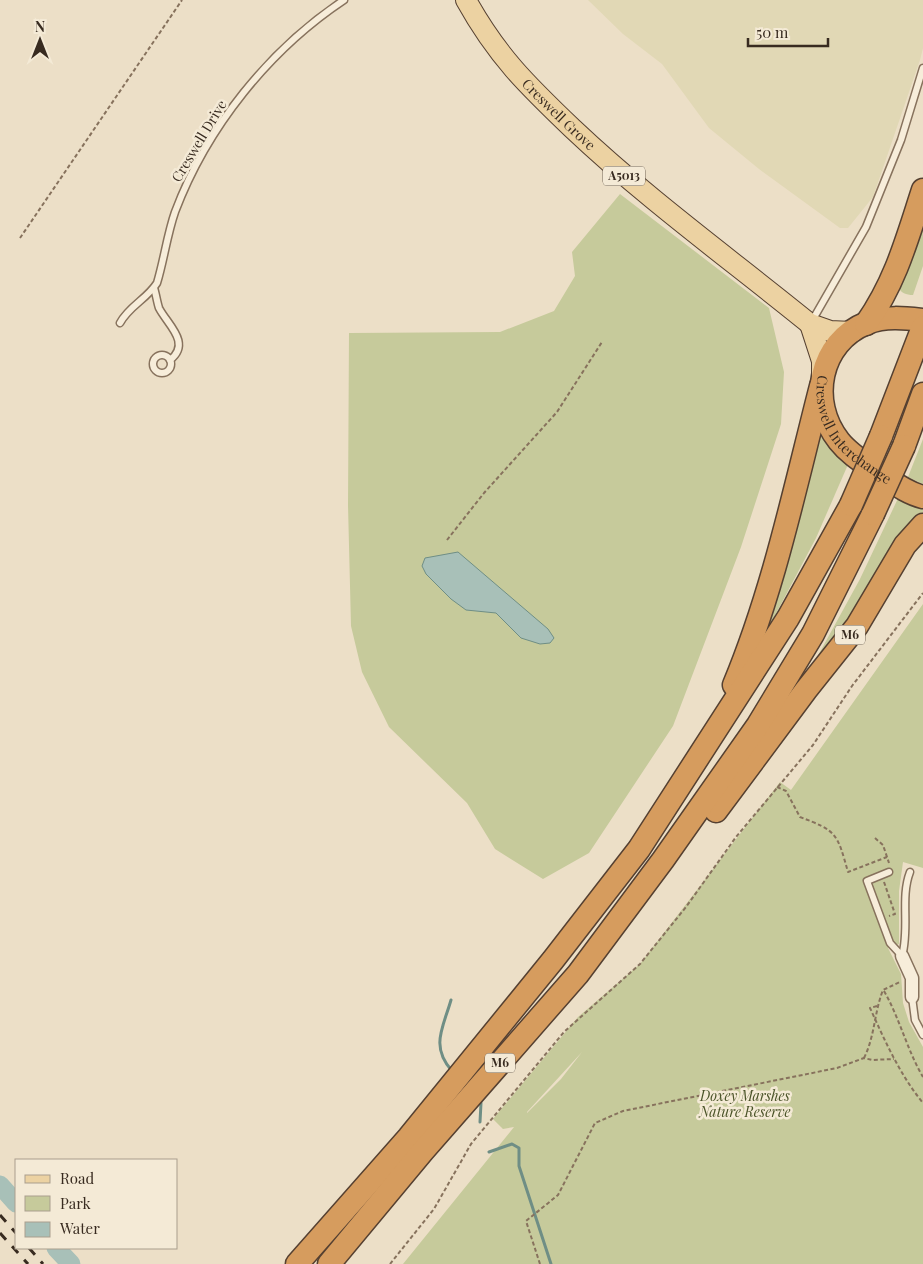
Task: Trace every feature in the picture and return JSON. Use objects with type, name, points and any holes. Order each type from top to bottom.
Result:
[{"type":"highway","name":"Creswell Interchange","points":[[923,190],[886,295],[859,328],[831,354],[822,381],[825,415],[833,432],[844,447],[905,491],[923,497]]},
{"type":"highway","points":[[859,328],[900,317],[923,320]]},
{"type":"highway","name":"M6","points":[[329,1264],[416,1144],[639,850],[717,730],[788,618],[851,505],[881,436],[923,327]]},
{"type":"highway","name":"M6","points":[[717,730],[718,717],[744,660],[765,599],[822,381]]},
{"type":"highway","name":"M6","points":[[297,1264],[416,1144],[578,974],[679,837],[705,826],[761,736],[813,634],[873,514],[904,446],[923,394]]},
{"type":"highway","name":"M6","points":[[761,736],[857,626],[905,545],[923,525]]},
{"type":"main road","name":"Creswell Grove","points":[[466,0],[503,60],[637,188],[810,324],[830,331],[859,328]]},
{"type":"main road","points":[[810,324],[822,361],[822,381]]},
{"type":"street","points":[[902,956],[918,978],[912,997]]},
{"type":"lane","name":"Creswell Drive","points":[[154,288],[159,276],[174,215],[184,190],[222,124],[247,88],[275,56],[314,20],[344,0]]},
{"type":"lane","points":[[810,324],[866,227],[901,140],[923,68]]},
{"type":"lane","points":[[120,323],[126,312],[154,288],[159,307],[173,327],[178,341],[178,353],[170,360]]},
{"type":"lane","points":[[889,872],[867,881],[890,943],[902,956]]},
{"type":"lane","points":[[902,956],[905,944],[906,888],[910,872]]},
{"type":"lane","points":[[912,997],[915,1020],[923,1035]]},
{"type":"path","points":[[20,238],[182,0]]},
{"type":"path","points":[[447,540],[484,493],[557,412],[602,342]]},
{"type":"path","points":[[390,1264],[434,1209],[471,1144],[564,1032],[640,964],[776,786],[813,745],[852,686],[923,594]]},
{"type":"path","points":[[776,786],[786,791],[800,818],[828,828],[838,840],[848,872],[887,857]]},
{"type":"path","points":[[875,838],[883,845],[889,864]]},
{"type":"path","points":[[888,916],[895,914],[884,882],[889,880]]},
{"type":"path","points":[[864,1058],[872,1042],[877,1006],[883,990],[891,985],[918,978]]},
{"type":"path","points":[[883,990],[893,1008],[910,1053],[923,1077]]},
{"type":"path","points":[[877,1006],[870,1008],[876,1022],[894,1059],[923,1104]]},
{"type":"path","points":[[540,1264],[526,1222],[558,1195],[595,1123],[623,1111],[837,1068],[864,1058],[872,1060],[894,1059]]},
{"type":"shaded area","points":[[588,0],[923,0],[923,48],[920,60],[873,197],[848,228],[840,228],[759,169],[709,128],[662,64],[623,34]]},
{"type":"green space","points":[[620,194],[769,308],[784,372],[781,424],[741,547],[673,726],[589,853],[543,879],[495,849],[467,803],[389,727],[362,672],[351,626],[348,505],[349,333],[500,332],[554,311],[575,276],[572,252]]},
{"type":"green space","points":[[923,206],[923,266],[913,295],[908,295],[898,287]]},
{"type":"green space","points":[[820,413],[853,453],[816,538],[762,640]]},
{"type":"green space","points":[[923,439],[923,484],[908,477]]},
{"type":"green space","points":[[901,492],[923,500],[923,514],[880,578],[809,672],[860,579]]},
{"type":"green space","name":"Doxey Marshes Nature Reserve","points":[[923,604],[923,868],[903,862],[899,891],[899,944],[888,948],[901,974],[903,1003],[909,1022],[923,1047],[923,1264],[403,1264],[514,1127],[503,1129],[493,1119],[578,1017],[640,964],[780,782],[791,790]],"holes":[[[582,1052],[561,1079],[527,1113]]]},
{"type":"water","points":[[458,552],[548,629],[554,638],[550,643],[540,644],[521,638],[496,613],[466,610],[451,599],[426,574],[422,566],[425,558]]},
{"type":"waterway","points":[[451,1000],[442,1028],[440,1045],[445,1062],[452,1071]]},
{"type":"waterway","points":[[478,1100],[481,1103],[480,1122]]},
{"type":"waterway","points":[[489,1152],[512,1144],[519,1148],[519,1166],[551,1264]]},
{"type":"waterway","points":[[0,1185],[15,1202]]},
{"type":"waterway","points":[[57,1249],[71,1264]]},
{"type":"railway","points":[[0,1215],[15,1232]]},
{"type":"railway","points":[[0,1233],[28,1264]]},
{"type":"railway","points":[[30,1249],[43,1264]]}]
